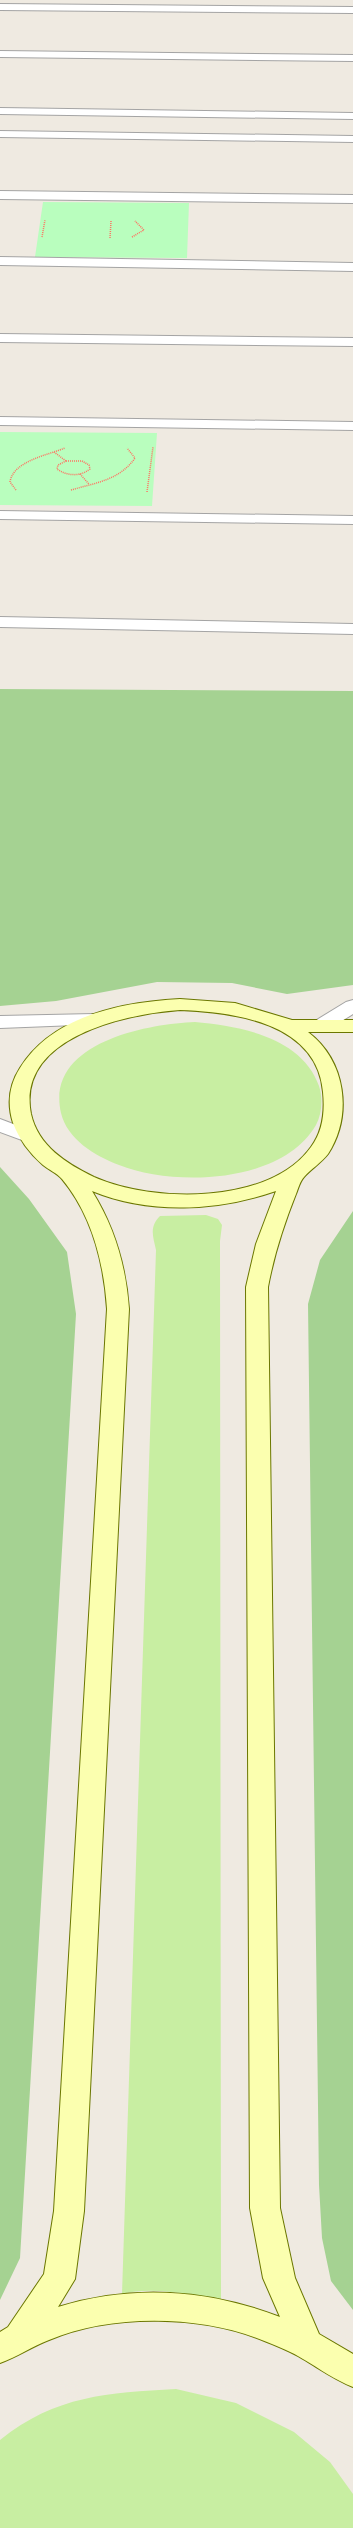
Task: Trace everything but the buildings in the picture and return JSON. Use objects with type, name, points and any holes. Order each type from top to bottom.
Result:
[{"type":"street","points":[[0,7],[353,10]]},
{"type":"street","points":[[0,54],[353,58]]},
{"type":"street","points":[[0,105],[353,109]]},
{"type":"street","points":[[0,111],[353,116]]},
{"type":"street","points":[[0,120],[353,125]]},
{"type":"street","points":[[0,134],[353,139]]},
{"type":"street","points":[[0,195],[353,199]]},
{"type":"street","points":[[0,262],[353,267]]},
{"type":"street","points":[[0,338],[353,342]]},
{"type":"street","points":[[0,421],[353,426]]},
{"type":"street","points":[[0,515],[353,520]]},
{"type":"street","points":[[0,622],[353,629]]},
{"type":"street","points":[[172,1005],[199,1005],[253,1013],[288,1026],[310,1038],[328,1053],[341,1070],[348,1088],[352,1105],[340,1144],[309,1168],[293,1178],[252,1193],[198,1201],[155,1200],[109,1190],[69,1173],[40,1150],[30,1137],[20,1115],[20,1093],[28,1071],[43,1051],[66,1034],[94,1020],[131,1009],[172,1005]]},
{"type":"street","points":[[322,1025],[353,1006]]},
{"type":"street","points":[[0,1022],[94,1020]]},
{"type":"street","points":[[288,1026],[353,1026]]},
{"type":"street","points":[[0,1124],[30,1137]]},
{"type":"street","points":[[11,2341],[59,2279],[69,2211],[118,1309],[112,1262],[91,1213],[69,1173]]},
{"type":"street","points":[[293,1178],[273,1222],[263,1251],[257,1287],[265,2192],[269,2236],[279,2278],[307,2343]]},
{"type":"street","points":[[11,2341],[58,2320],[96,2311],[126,2306],[172,2306],[215,2311],[258,2322],[307,2343],[353,2372]]},
{"type":"path","points":[[132,237],[132,235],[144,230],[143,227],[135,224],[135,221]]},
{"type":"path","points":[[68,490],[118,475],[128,468],[135,458],[130,450],[124,446]]},
{"type":"path","points":[[146,497],[153,446]]},
{"type":"path","points":[[19,492],[12,487],[10,475],[23,464],[53,451],[70,447]]},
{"type":"path","points":[[53,451],[66,461]]},
{"type":"path","points":[[66,461],[82,461],[89,464],[88,471],[80,474],[68,474],[57,469],[58,464],[66,461]]},
{"type":"path","points":[[80,474],[89,484]]},
{"type":"green space","points":[[43,202],[189,203],[187,258],[35,257]]},
{"type":"green space","points":[[0,432],[157,433],[152,506],[0,505]]},
{"type":"green space","points":[[0,689],[353,691],[353,985],[287,994],[232,983],[157,982],[56,1001],[0,1006]]},
{"type":"green space","points":[[195,1022],[231,1027],[268,1037],[284,1045],[299,1056],[311,1069],[319,1086],[321,1111],[316,1125],[300,1145],[279,1159],[253,1169],[225,1175],[197,1178],[142,1172],[119,1165],[101,1157],[76,1139],[69,1131],[61,1113],[60,1089],[68,1070],[83,1054],[104,1042],[127,1033],[151,1027]]},
{"type":"green space","points":[[0,1167],[29,1199],[67,1252],[76,1314],[20,2258],[0,2300]]},
{"type":"green space","points":[[353,1211],[353,2310],[331,2281],[322,2238],[319,2185],[308,1304],[320,1260]]},
{"type":"green space","points":[[206,1215],[218,1219],[222,1225],[220,1241],[221,2302],[172,2292],[146,2291],[122,2294],[156,1250],[153,1228],[160,1216]]},
{"type":"green space","points":[[176,2389],[236,2403],[294,2432],[330,2462],[353,2494],[353,2528],[0,2528],[0,2440],[21,2425],[62,2405],[105,2395]]}]
